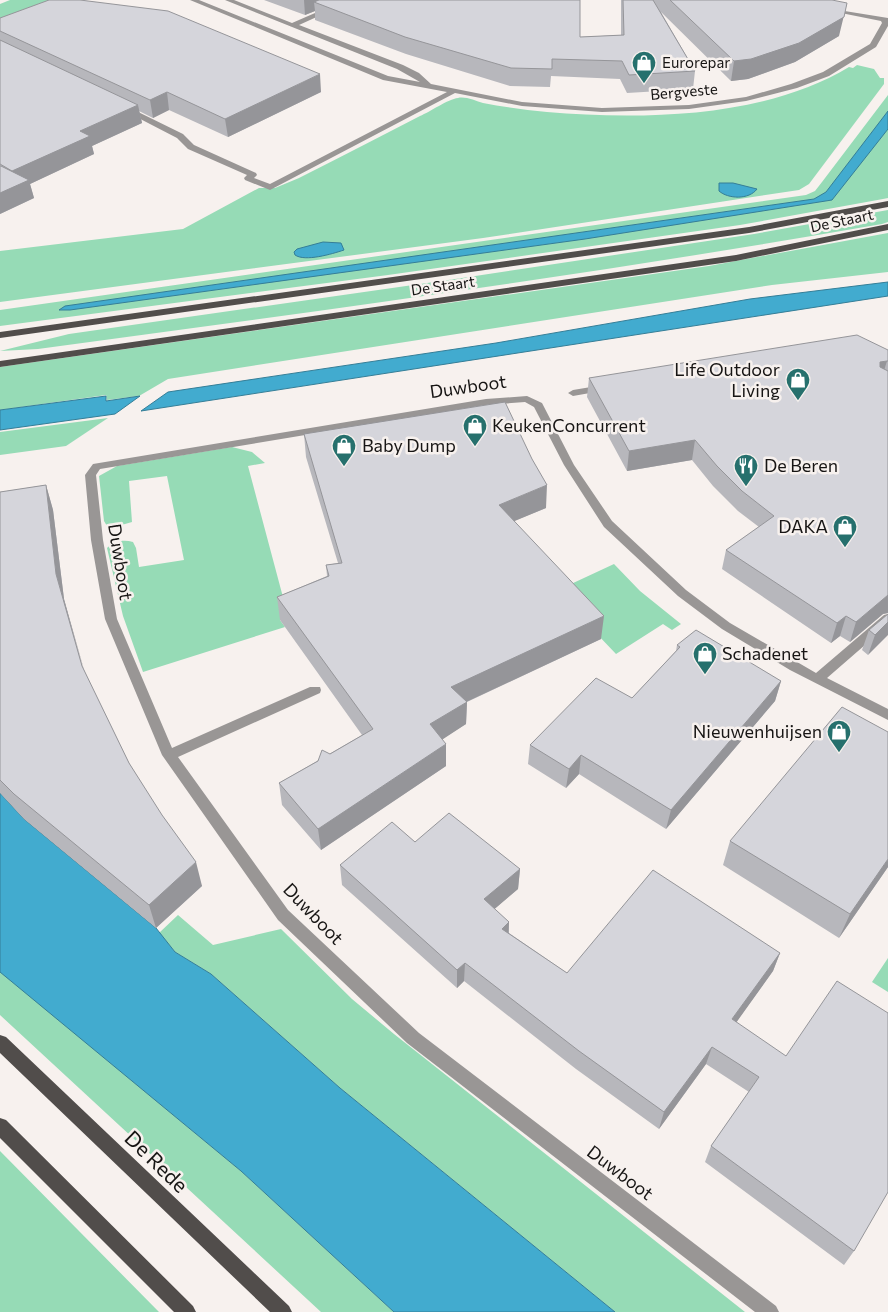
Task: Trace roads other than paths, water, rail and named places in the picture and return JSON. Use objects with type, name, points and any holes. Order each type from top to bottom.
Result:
[{"type":"main road","name":"De Staart","points":[[0,336],[749,230],[888,204]]},
{"type":"main road","name":"De Staart","points":[[0,364],[726,259],[888,227]]},
{"type":"main road","name":"De Rede","points":[[0,1042],[283,1312]]},
{"type":"main road","points":[[0,1126],[187,1312]]},
{"type":"street","name":"Bergveste","points":[[193,0],[386,78],[407,83],[428,84],[522,104],[602,110],[689,107],[746,99],[794,86],[826,74],[873,45],[886,20]]},
{"type":"street","name":"Bergveste","points":[[228,0],[400,67],[428,84]]},
{"type":"street","points":[[293,25],[351,0]]},
{"type":"street","points":[[823,8],[886,20]]},
{"type":"street","points":[[117,106],[180,136],[191,147],[270,188],[454,91]]},
{"type":"street","points":[[573,393],[612,387]]},
{"type":"street","name":"Duwboot","points":[[770,1312],[413,1038],[283,915],[168,755],[111,619],[96,540],[90,475],[98,466],[486,402],[527,398],[538,405],[569,465],[608,524],[682,594],[726,626],[817,679],[885,709]]},
{"type":"street","points":[[817,679],[888,618]]},
{"type":"street","points":[[168,755],[315,690]]},
{"type":"water","points":[[888,111],[888,129],[832,200],[585,239],[59,310],[65,306],[814,199],[826,192]]},
{"type":"water","points":[[719,183],[733,183],[757,189],[744,197],[733,197],[719,191]]},
{"type":"water","points":[[323,242],[341,243],[344,250],[312,258],[295,255],[294,252],[297,249]]},
{"type":"water","points":[[888,282],[888,296],[141,411],[168,392],[496,343],[750,299]]},
{"type":"water","points":[[106,396],[106,401],[140,396],[115,414],[0,430],[0,410]]},
{"type":"water","points":[[0,793],[24,819],[156,928],[175,952],[211,974],[340,1088],[615,1312],[394,1312],[241,1171],[0,972]]},
{"type":"place","name":"Eurorepar","points":[[644,84]]},
{"type":"place","name":"Life Outdoor Living","points":[[798,401]]},
{"type":"place","name":"KeukenConcurrent","points":[[475,447]]},
{"type":"place","name":"Baby Dump","points":[[344,467]]},
{"type":"place","name":"De Beren","points":[[746,487]]},
{"type":"place","name":"DAKA","points":[[845,548]]},
{"type":"place","name":"Schadenet","points":[[705,675]]},
{"type":"place","name":"Nieuwenhuijsen","points":[[839,753]]}]
